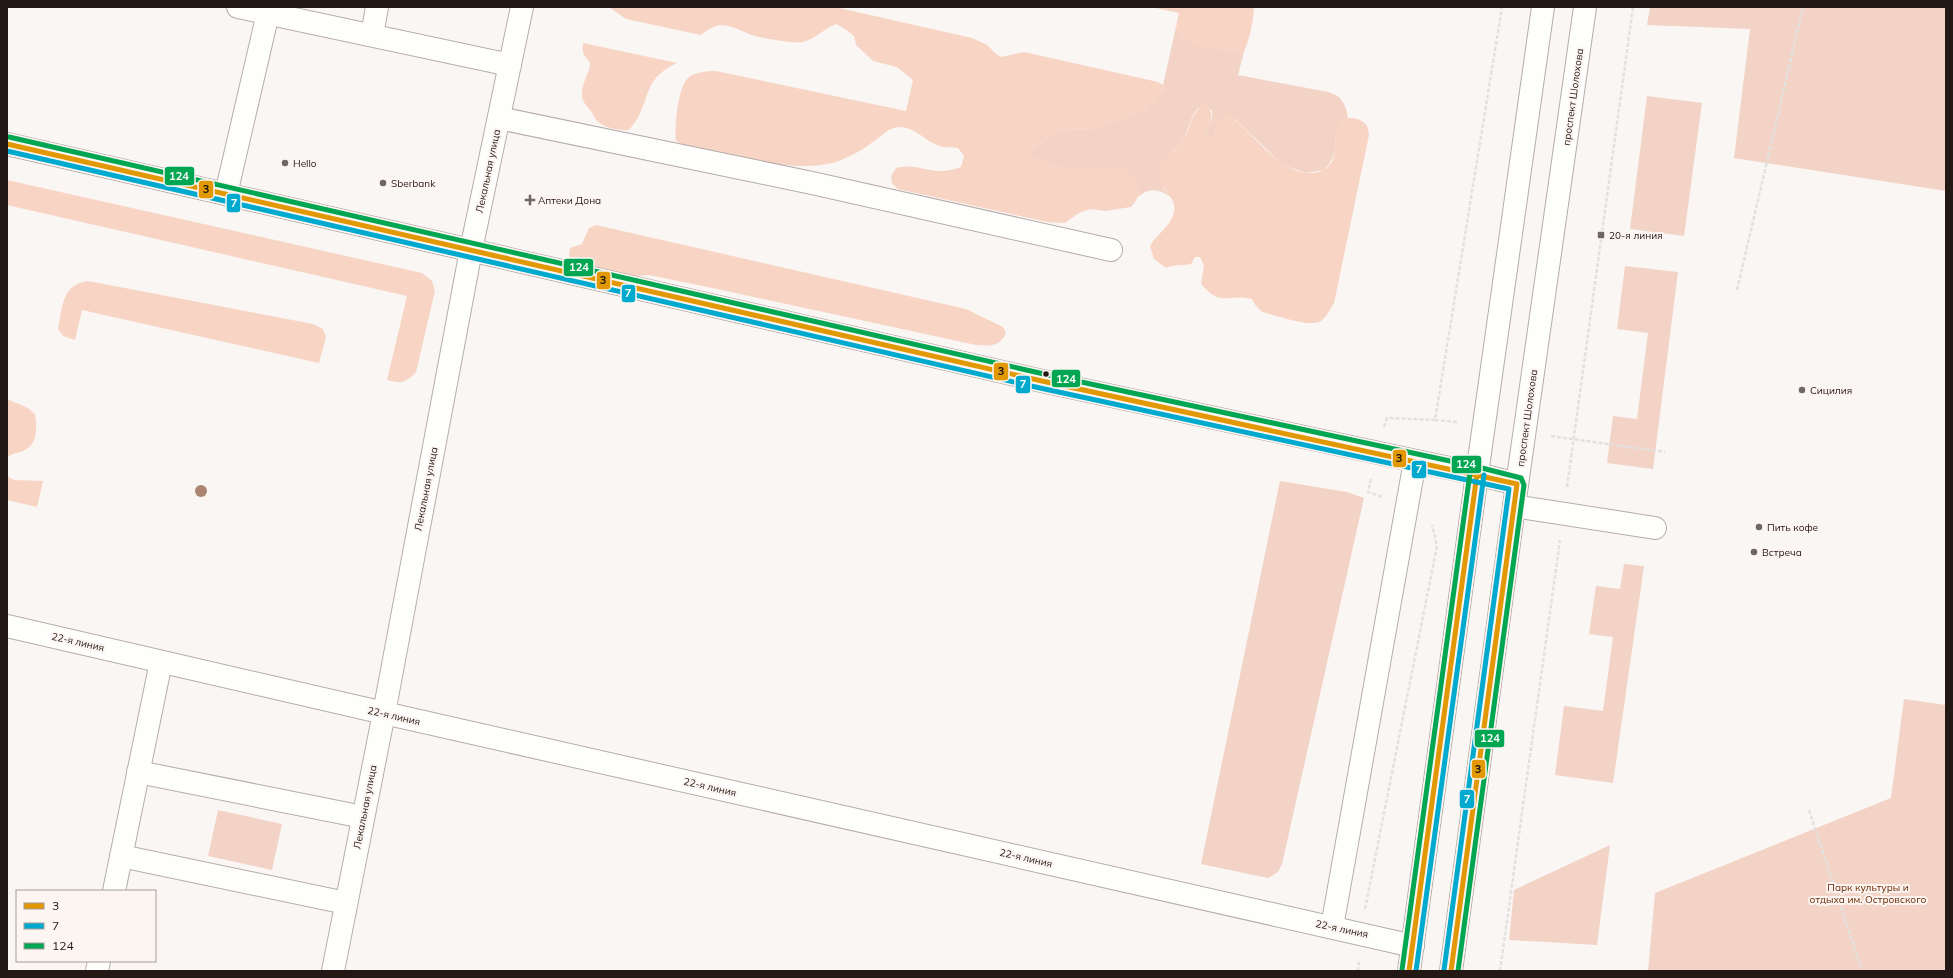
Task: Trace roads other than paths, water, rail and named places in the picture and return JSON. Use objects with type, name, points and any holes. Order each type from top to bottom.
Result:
[{"type":"street","points":[[238,7],[510,65]]},
{"type":"street","points":[[372,35],[377,7]]},
{"type":"street","name":"Лекальная улица","points":[[333,971],[384,713],[471,250],[522,7]]},
{"type":"street","points":[[1409,971],[1484,424],[1544,7]]},
{"type":"street","name":"проспект Шолохова","points":[[1451,971],[1517,484],[1585,7]]},
{"type":"street","points":[[226,194],[268,13]]},
{"type":"street","points":[[499,118],[812,183],[1111,250]]},
{"type":"street","points":[[7,144],[1042,382],[1477,474],[1517,484]]},
{"type":"street","points":[[1332,927],[1415,461]]},
{"type":"street","points":[[1514,506],[1655,528]]},
{"type":"street","name":"22-я линия","points":[[7,626],[1413,946]]},
{"type":"street","points":[[114,890],[161,662]]},
{"type":"street","points":[[138,772],[363,817]]},
{"type":"street","points":[[121,856],[346,903]]},
{"type":"place","name":"Hello","points":[[285,163]]},
{"type":"place","name":"Sberbank","points":[[383,183]]},
{"type":"place","name":"Аптеки Дона","points":[[530,200]]},
{"type":"place","name":"20-я линия","points":[[1601,235]]},
{"type":"place","name":"Сицилия","points":[[1802,390]]},
{"type":"place","name":"Пить кофе","points":[[1759,527]]},
{"type":"place","name":"Встреча","points":[[1754,552]]},
{"type":"park label","name":"Парк культуры и отдыха им. Островского","points":[[1868,892]]}]
